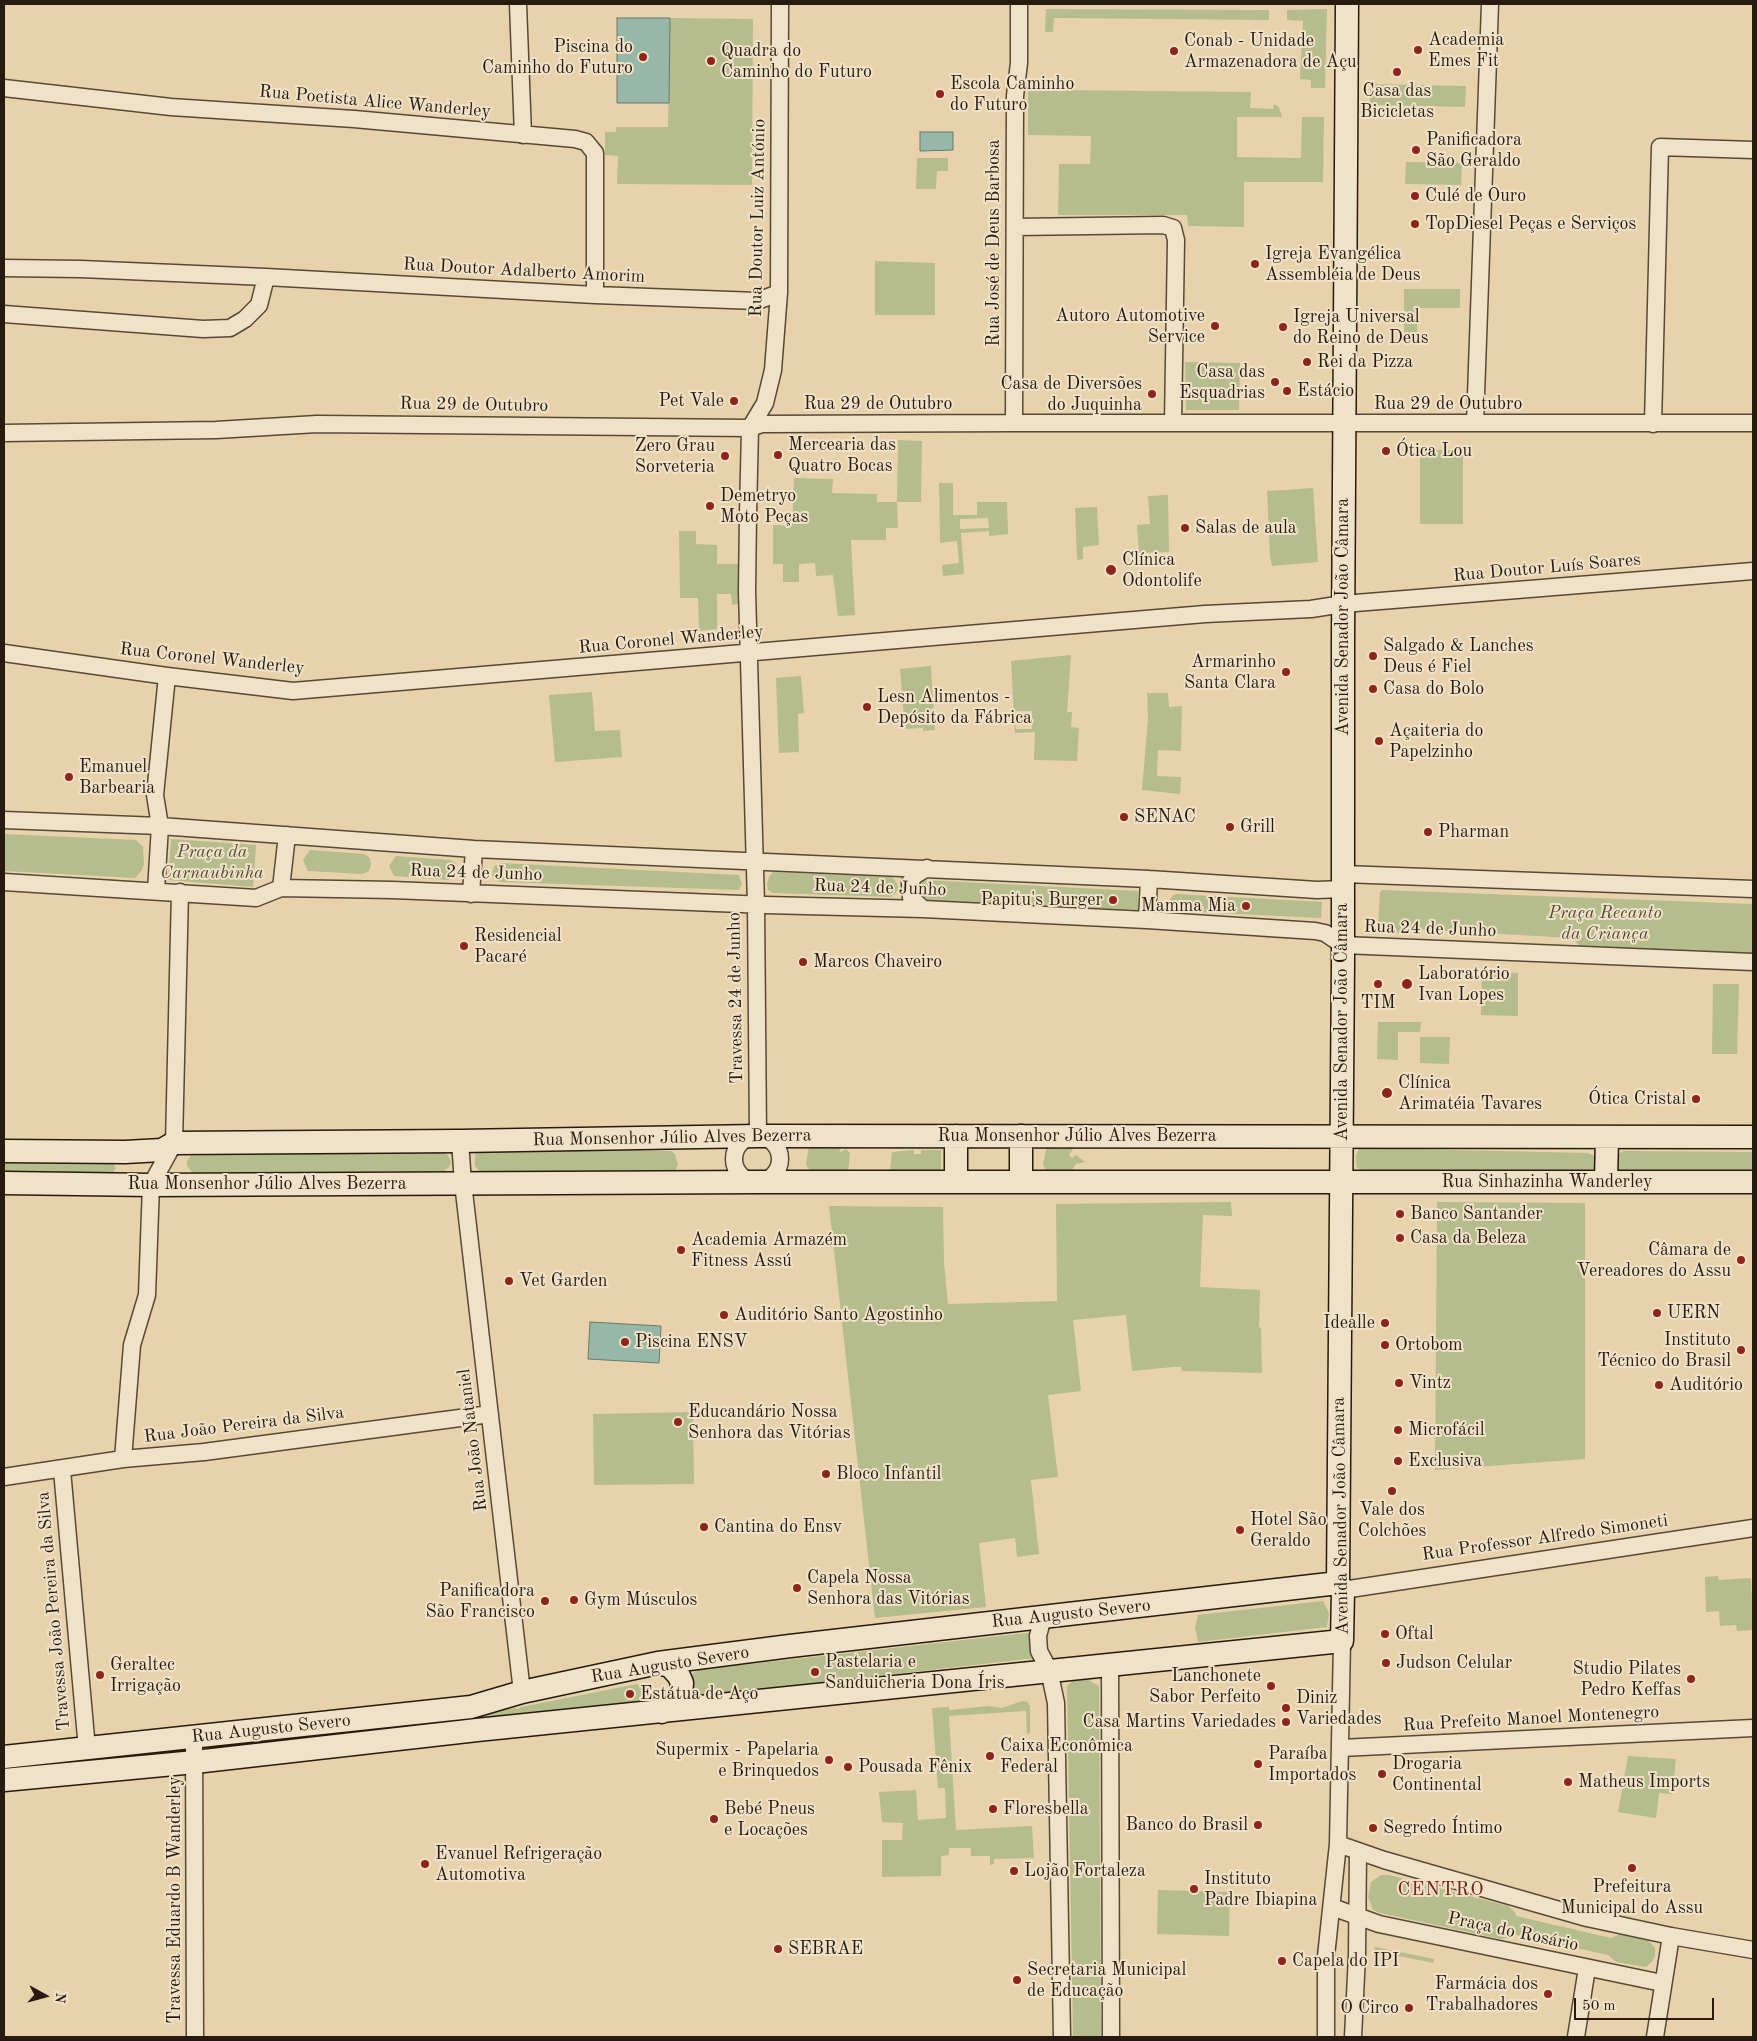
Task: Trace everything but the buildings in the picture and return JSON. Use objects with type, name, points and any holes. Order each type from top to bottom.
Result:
[{"type":"main road","name":"Avenida Senador João Câmara","points":[[1342,1641],[1340,1586],[1341,1136],[1344,424],[1348,186],[1347,4]]},
{"type":"main road","name":"Rua Monsenhor Júlio Alves Bezerra","points":[[4,1151],[125,1152],[162,1150],[174,1143],[758,1136],[1341,1136]]},
{"type":"main road","points":[[956,1136],[956,1182]]},
{"type":"main road","points":[[1021,1181],[1022,1136]]},
{"type":"main road","points":[[1341,1136],[1753,1137]]},
{"type":"main road","points":[[1606,1181],[1607,1138]]},
{"type":"main road","name":"Rua Monsenhor Júlio Alves Bezerra","points":[[4,1183],[151,1185],[1021,1181],[1341,1182]]},
{"type":"main road","name":"Rua Sinhazinha Wanderley","points":[[1341,1182],[1753,1182]]},
{"type":"main road","name":"Rua Augusto Severo","points":[[4,1757],[471,1707],[522,1692],[658,1663],[1043,1617],[1340,1586]]},
{"type":"main road","name":"Rua Augusto Severo","points":[[4,1780],[195,1762],[477,1730],[910,1687],[1049,1670],[1342,1641]]},
{"type":"main road","points":[[690,1659],[685,1672],[685,1690],[691,1702],[698,1708]]},
{"type":"main road","points":[[658,1663],[670,1666],[679,1676],[682,1683],[681,1695],[662,1712]]},
{"type":"street","points":[[518,4],[523,135]]},
{"type":"street","name":"Rua Doutor Luiz António","points":[[750,428],[765,403],[773,370],[780,293],[780,4]]},
{"type":"street","name":"Rua José de Deus Barbosa","points":[[1014,423],[1015,96],[1019,63],[1019,4]]},
{"type":"street","points":[[1475,423],[1490,4]]},
{"type":"street","name":"Rua Poetista Alice Wanderley","points":[[4,88],[171,107],[354,119],[586,142],[595,153],[595,295]]},
{"type":"street","points":[[1653,424],[1660,147],[1753,150]]},
{"type":"street","points":[[1015,227],[1163,225],[1173,228],[1176,240],[1173,423]]},
{"type":"street","name":"Rua Doutor Adalberto Amorim","points":[[4,268],[266,277],[595,295],[757,301],[780,293]]},
{"type":"street","points":[[4,314],[203,329],[230,328],[245,319],[259,305],[266,277]]},
{"type":"street","name":"Rua 29 de Outubro","points":[[4,433],[216,430],[318,424],[750,428],[762,424],[1753,423]]},
{"type":"street","name":"Travessa 24 de Junho","points":[[750,428],[747,591],[753,860],[756,904],[758,1136]]},
{"type":"street","name":"Rua Doutor Luís Soares","points":[[1343,604],[1753,571]]},
{"type":"street","name":"Rua Coronel Wanderley","points":[[4,653],[167,676],[293,691],[1205,614],[1311,609],[1343,604]]},
{"type":"street","points":[[156,891],[160,826],[156,795],[167,676]]},
{"type":"street","name":"Rua 24 de Junho","points":[[4,820],[160,826],[474,849],[927,868],[1149,879],[1317,890],[1343,882],[1753,889]]},
{"type":"street","points":[[281,888],[287,835]]},
{"type":"street","points":[[471,894],[474,849]]},
{"type":"street","points":[[887,907],[898,900],[902,888],[899,876],[889,867]]},
{"type":"street","points":[[923,909],[912,898],[910,883],[914,876],[927,868]]},
{"type":"street","points":[[1147,920],[1149,879]]},
{"type":"street","name":"Rua 24 de Junho","points":[[4,882],[256,898],[281,888],[887,907],[1147,920],[1315,931],[1325,933],[1343,945],[1753,962]]},
{"type":"street","points":[[123,1459],[132,1345],[147,1295],[151,1185],[174,1143],[180,892]]},
{"type":"street","points":[[758,1136],[775,1144],[780,1156],[777,1171],[765,1180],[758,1182],[745,1178],[740,1174],[735,1162],[737,1149],[740,1144],[752,1137],[758,1136]]},
{"type":"street","name":"Rua João Nataniel","points":[[460,1141],[463,1183],[522,1692]]},
{"type":"street","name":"Rua João Pereira da Silva","points":[[4,1477],[62,1470],[123,1459],[204,1452],[490,1414]]},
{"type":"street","name":"Travessa João Pereira da Silva","points":[[62,1470],[87,1749]]},
{"type":"street","name":"Rua Professor Alfredo Simoneti","points":[[1340,1586],[1753,1528]]},
{"type":"street","points":[[1043,1617],[1038,1636],[1039,1651],[1049,1670],[1056,1703],[1061,2037]]},
{"type":"street","name":"Avenida Senador João Câmara","points":[[1326,2037],[1326,1956],[1338,1844],[1342,1641]]},
{"type":"street","points":[[1110,1664],[1111,2037]]},
{"type":"street","name":"Rua Prefeito Manoel Montenegro","points":[[1341,1748],[1753,1728]]},
{"type":"street","name":"Travessa Eduardo B Wanderley","points":[[194,1737],[195,2037]]},
{"type":"street","name":"Praça do Rosário","points":[[1338,1844],[1384,1860],[1587,1918],[1671,1936],[1753,1950]]},
{"type":"street","points":[[1353,2037],[1358,1850]]},
{"type":"street","points":[[1333,1884],[1336,1894],[1344,1899],[1354,1896],[1358,1886]]},
{"type":"street","name":"Praça do Rosário","points":[[1332,1907],[1379,1924],[1662,1983]]},
{"type":"street","points":[[1654,2037],[1671,1936]]},
{"type":"street","points":[[1576,2037],[1587,1968]]},
{"type":"green space","points":[[1046,9],[1269,10],[1269,20],[1054,18],[1053,32],[1045,32]]},
{"type":"green space","points":[[1327,9],[1325,88],[1311,88],[1311,80],[1300,79],[1303,21],[1287,20],[1287,10]]},
{"type":"green space","points":[[670,18],[753,19],[752,185],[617,184],[618,156],[605,155],[605,132],[616,132],[616,127],[668,127]]},
{"type":"green space","points":[[1045,79],[1052,79],[1053,90],[1251,92],[1250,108],[1273,109],[1274,104],[1279,107],[1282,117],[1237,117],[1237,157],[1301,158],[1302,117],[1324,117],[1323,182],[1244,182],[1244,227],[1188,226],[1187,215],[1058,215],[1059,164],[1090,164],[1091,136],[1028,135],[1028,89]]},
{"type":"green space","points":[[1370,84],[1466,86],[1465,107],[1370,105]]},
{"type":"green space","points":[[917,158],[948,158],[948,171],[937,171],[936,189],[916,189]]},
{"type":"green space","points":[[1406,162],[1462,163],[1461,185],[1405,184]]},
{"type":"green space","points":[[875,261],[935,263],[935,315],[875,315]]},
{"type":"green space","points":[[1404,289],[1460,289],[1460,308],[1417,308],[1417,338],[1404,337]]},
{"type":"green space","points":[[1185,362],[1240,363],[1239,410],[1186,410]]},
{"type":"green space","points":[[898,440],[922,441],[921,502],[897,502]]},
{"type":"green space","points":[[1420,450],[1463,450],[1463,524],[1420,524]]},
{"type":"green space","points":[[794,478],[833,479],[832,493],[877,494],[877,502],[897,502],[898,528],[886,528],[886,540],[851,540],[855,615],[838,616],[833,575],[816,576],[815,563],[799,564],[799,582],[783,582],[783,564],[773,564],[773,525],[792,526]]},
{"type":"green space","points":[[939,483],[953,483],[953,515],[977,515],[977,502],[1007,502],[1008,534],[989,536],[989,531],[961,533],[964,574],[943,576],[942,565],[959,563],[957,541],[940,543]],"holes":[[[988,518],[989,528],[960,529],[960,519]]]},
{"type":"green space","points":[[1313,488],[1318,562],[1272,566],[1267,491]]},
{"type":"green space","points":[[1168,495],[1169,552],[1139,553],[1137,525],[1150,524],[1148,496]]},
{"type":"green space","points":[[1097,507],[1099,545],[1083,547],[1083,559],[1077,560],[1075,508]]},
{"type":"green space","points":[[679,531],[696,531],[696,544],[717,545],[717,564],[738,564],[738,604],[732,605],[731,594],[717,594],[717,629],[699,631],[698,598],[680,598]]},
{"type":"green space","points":[[1071,655],[1067,712],[1072,712],[1071,727],[1079,728],[1077,761],[1034,760],[1035,732],[1015,733],[1011,661]],"holes":[[[1015,711],[1032,711],[1032,729],[1016,729]]]},
{"type":"green space","points":[[931,666],[935,730],[923,731],[923,728],[905,729],[900,669]]},
{"type":"green space","points":[[801,676],[804,713],[798,714],[799,752],[779,753],[776,678]]},
{"type":"green space","points":[[592,692],[595,731],[620,730],[622,757],[555,762],[549,695]]},
{"type":"green space","points":[[1147,693],[1168,693],[1169,707],[1182,706],[1181,751],[1158,750],[1157,776],[1181,777],[1180,794],[1142,790],[1148,719]]},
{"type":"green space","points":[[4,834],[136,840],[143,847],[144,864],[142,870],[135,878],[4,871]]},
{"type":"green space","name":"Praça da Carnaubinha","points":[[171,839],[256,845],[253,887],[168,880]]},
{"type":"green space","points":[[310,850],[364,854],[370,858],[369,871],[362,874],[308,871],[303,860]]},
{"type":"green space","points":[[396,856],[450,860],[456,863],[455,877],[448,880],[394,876],[389,866]]},
{"type":"green space","points":[[501,863],[739,875],[742,884],[739,890],[500,882],[496,881],[492,875],[494,866]]},
{"type":"green space","points":[[773,872],[892,877],[897,883],[898,888],[891,897],[773,893],[768,890],[767,884]]},
{"type":"green space","points":[[924,880],[1138,891],[1138,910],[923,900],[920,898],[917,890],[919,884]]},
{"type":"green space","name":"Praça Recanto da Criança","points":[[1382,890],[1753,904],[1753,953],[1580,946],[1572,938],[1411,929],[1405,933],[1379,932],[1380,892]]},
{"type":"green space","points":[[1176,894],[1322,902],[1321,918],[1175,911],[1170,908],[1169,901]]},
{"type":"green space","points":[[1482,972],[1518,973],[1518,1016],[1481,1015]]},
{"type":"green space","points":[[1713,984],[1739,984],[1737,1054],[1712,1054]]},
{"type":"green space","points":[[1378,1022],[1421,1022],[1420,1032],[1398,1032],[1398,1060],[1377,1059]]},
{"type":"green space","points":[[1420,1037],[1450,1037],[1449,1064],[1420,1063]]},
{"type":"green space","points":[[842,1143],[839,1153],[846,1149],[850,1153],[848,1172],[811,1171],[808,1168],[806,1164],[809,1146],[825,1149]]},
{"type":"green space","points":[[1077,1143],[1069,1155],[1072,1158],[1076,1155],[1085,1162],[1076,1164],[1067,1177],[1046,1172],[1043,1164],[1047,1145]]},
{"type":"green space","points":[[480,1149],[671,1151],[675,1154],[678,1165],[674,1173],[670,1175],[480,1172],[475,1166],[475,1159],[476,1152]]},
{"type":"green space","points":[[1359,1149],[1588,1153],[1597,1157],[1595,1170],[1591,1171],[1366,1171],[1357,1168],[1356,1163],[1356,1155]]},
{"type":"green space","points":[[914,1150],[914,1154],[921,1154],[921,1150],[941,1150],[941,1170],[938,1173],[890,1172],[892,1152]]},
{"type":"green space","points":[[1624,1151],[1753,1152],[1753,1172],[1620,1171],[1616,1168],[1617,1154]]},
{"type":"green space","points":[[443,1152],[447,1154],[451,1162],[444,1171],[193,1173],[187,1166],[187,1161],[193,1153]]},
{"type":"green space","points":[[4,1161],[112,1162],[116,1168],[112,1174],[4,1175]]},
{"type":"green space","points":[[1231,1202],[1232,1216],[1203,1215],[1200,1287],[1260,1290],[1259,1327],[1261,1328],[1262,1373],[1182,1371],[1181,1367],[1132,1371],[1126,1315],[1073,1320],[1081,1391],[1048,1395],[1058,1477],[1031,1480],[1039,1554],[1017,1557],[1015,1538],[979,1543],[986,1607],[875,1618],[829,1206],[943,1207],[944,1263],[948,1304],[1057,1301],[1056,1204]]},
{"type":"green space","points":[[1437,1202],[1585,1203],[1585,1459],[1435,1470]]},
{"type":"green space","points":[[693,1412],[694,1484],[594,1485],[593,1414]]},
{"type":"green space","points":[[1718,1576],[1719,1580],[1751,1578],[1753,1630],[1737,1631],[1736,1625],[1720,1626],[1719,1611],[1706,1612],[1705,1577]]},
{"type":"green space","points":[[1323,1601],[1329,1613],[1327,1627],[1198,1642],[1195,1627],[1198,1615]]},
{"type":"green space","points":[[1035,1632],[1036,1658],[700,1696],[692,1690],[690,1679],[697,1670]]},
{"type":"green space","points":[[1087,1679],[1099,1686],[1101,2037],[1073,2037],[1067,1686],[1072,1681]]},
{"type":"green space","points":[[637,1684],[642,1686],[644,1700],[642,1702],[517,1714],[210,1750],[213,1745],[517,1709]]},
{"type":"green space","points":[[1022,1701],[1028,1702],[1030,1707],[1030,1733],[1027,1734],[1026,1711],[949,1716],[956,1830],[1032,1826],[1034,1858],[994,1859],[994,1864],[990,1865],[990,1856],[971,1856],[971,1848],[949,1848],[949,1855],[941,1856],[941,1876],[882,1877],[882,1840],[902,1840],[903,1823],[882,1822],[879,1792],[916,1790],[918,1820],[946,1818],[945,1788],[938,1788],[932,1708],[949,1707],[949,1710],[988,1706],[1002,1708]]},
{"type":"green space","points":[[182,1748],[182,1753],[4,1773],[4,1763]]},
{"type":"green space","points":[[1628,1756],[1676,1759],[1672,1794],[1659,1793],[1656,1818],[1618,1812]]},
{"type":"green space","points":[[1381,1875],[1389,1875],[1508,1906],[1515,1912],[1516,1916],[1611,1938],[1621,1934],[1649,1941],[1655,1948],[1655,1956],[1646,1967],[1616,1962],[1608,1955],[1512,1934],[1510,1937],[1501,1939],[1380,1913],[1373,1910],[1368,1897],[1371,1882]]},
{"type":"green space","points":[[1158,1890],[1230,1892],[1229,1936],[1157,1934]]},
{"type":"green space","points":[[1375,1947],[1434,1959],[1434,1963],[1383,1953],[1377,1957],[1373,1956]]},
{"type":"shaded area","name":"Piscina do Caminho do Futuro","points":[[617,18],[670,18],[669,103],[617,103]]},
{"type":"shaded area","points":[[920,132],[953,132],[953,150],[920,151]]},
{"type":"shaded area","name":"Piscina ENSV","points":[[590,1322],[661,1326],[659,1363],[588,1359]]},
{"type":"place","name":"Academia Emes Fit","points":[[1418,50]]},
{"type":"place","name":"Conab - Unidade Armazenadora de Açu","points":[[1174,51]]},
{"type":"place","name":"Piscina do Caminho do Futuro","points":[[643,57]]},
{"type":"place","name":"Quadra do Caminho do Futuro","points":[[711,61]]},
{"type":"place","name":"Casa das Bicicletas","points":[[1397,72]]},
{"type":"place","name":"Escola Caminho do Futuro","points":[[940,94]]},
{"type":"place","name":"Panificadora São Geraldo","points":[[1416,150]]},
{"type":"place","name":"Culé de Ouro","points":[[1415,196]]},
{"type":"place","name":"TopDiesel Peças e Serviços","points":[[1415,224]]},
{"type":"place","name":"Igreja Evangélica Assembléia de Deus","points":[[1255,264]]},
{"type":"place","name":"Autoro Automotive Service","points":[[1215,326]]},
{"type":"place","name":"Igreja Universal do Reino de Deus","points":[[1283,327]]},
{"type":"place","name":"Rei da Pizza","points":[[1307,362]]},
{"type":"place","name":"Casa das Esquadrias","points":[[1275,382]]},
{"type":"place","name":"Estácio","points":[[1287,391]]},
{"type":"place","name":"Casa de Diversões do Juquinha","points":[[1152,394]]},
{"type":"place","name":"Pet Vale","points":[[734,401]]},
{"type":"place","name":"Ótica Lou","points":[[1386,451]]},
{"type":"place","name":"Mercearia das Quatro Bocas","points":[[778,455]]},
{"type":"place","name":"Zero Grau Sorveteria","points":[[725,456]]},
{"type":"place","name":"Demetryo Moto Peças","points":[[710,506]]},
{"type":"place","name":"Salas de aula","points":[[1185,528]]},
{"type":"place","name":"Clínica Odontolife","points":[[1111,570]]},
{"type":"place","name":"Salgado & Lanches Deus é Fiel","points":[[1373,656]]},
{"type":"place","name":"Armarinho Santa Clara","points":[[1286,672]]},
{"type":"place","name":"Casa do Bolo","points":[[1373,689]]},
{"type":"place","name":"Lesn Alimentos - Depósito da Fábrica","points":[[867,707]]},
{"type":"place","name":"Açaiteria do Papelzinho","points":[[1379,741]]},
{"type":"place","name":"Emanuel Barbearia","points":[[69,777]]},
{"type":"place","name":"SENAC","points":[[1124,817]]},
{"type":"place","name":"Grill","points":[[1230,827]]},
{"type":"place","name":"Pharman","points":[[1428,832]]},
{"type":"place","name":"Papitu's Burger","points":[[1113,900]]},
{"type":"place","name":"Mamma Mia","points":[[1246,906]]},
{"type":"place","name":"Residencial Pacaré","points":[[464,946]]},
{"type":"place","name":"Marcos Chaveiro","points":[[803,962]]},
{"type":"place","name":"TIM","points":[[1378,984]]},
{"type":"place","name":"Laboratório Ivan Lopes","points":[[1407,984]]},
{"type":"place","name":"Clínica Arimatéia Tavares","points":[[1387,1093]]},
{"type":"place","name":"Ótica Cristal","points":[[1696,1099]]},
{"type":"place","name":"Banco Santander","points":[[1400,1214]]},
{"type":"place","name":"Casa da Beleza","points":[[1400,1238]]},
{"type":"place","name":"Academia Armazém Fitness Assú","points":[[681,1250]]},
{"type":"place","name":"Câmara de Vereadores do Assu","points":[[1741,1260]]},
{"type":"place","name":"Vet Garden","points":[[509,1281]]},
{"type":"place","name":"UERN","points":[[1657,1313]]},
{"type":"place","name":"Auditório Santo Agostinho","points":[[724,1315]]},
{"type":"place","name":"Idealle","points":[[1385,1323]]},
{"type":"place","name":"Piscina ENSV","points":[[625,1342]]},
{"type":"place","name":"Ortobom","points":[[1385,1345]]},
{"type":"place","name":"Instituto Técnico do Brasil","points":[[1741,1350]]},
{"type":"place","name":"Vintz","points":[[1399,1383]]},
{"type":"place","name":"Auditório","points":[[1659,1385]]},
{"type":"place","name":"Educandário Nossa Senhora das Vitórias","points":[[678,1422]]},
{"type":"place","name":"Microfácil","points":[[1398,1430]]},
{"type":"place","name":"Exclusiva","points":[[1398,1461]]},
{"type":"place","name":"Bloco Infantil","points":[[826,1474]]},
{"type":"place","name":"Vale dos Colchões","points":[[1392,1491]]},
{"type":"place","name":"Cantina do Ensv","points":[[704,1527]]},
{"type":"place","name":"Hotel São Geraldo","points":[[1240,1530]]},
{"type":"place","name":"Capela Nossa Senhora das Vitórias","points":[[797,1588]]},
{"type":"place","name":"Gym Músculos","points":[[574,1600]]},
{"type":"place","name":"Panificadora São Francisco","points":[[545,1601]]},
{"type":"place","name":"Oftal","points":[[1385,1634]]},
{"type":"place","name":"Judson Celular","points":[[1386,1663]]},
{"type":"place","name":"Pastelaria e Sanduicheria Dona Íris","points":[[815,1672]]},
{"type":"place","name":"Geraltec Irrigação","points":[[100,1675]]},
{"type":"place","name":"Studio Pilates Pedro Keffas","points":[[1691,1679]]},
{"type":"place","name":"Lanchonete Sabor Perfeito","points":[[1271,1686]]},
{"type":"place","name":"Estátua de Aço","points":[[630,1694]]},
{"type":"place","name":"Diniz Variedades","points":[[1286,1708]]},
{"type":"place","name":"Casa Martins Variedades","points":[[1286,1722]]},
{"type":"place","name":"Caixa Econômica Federal","points":[[990,1756]]},
{"type":"place","name":"Supermix - Papelaria e Brinquedos","points":[[829,1760]]},
{"type":"place","name":"Paraíba Importados","points":[[1258,1764]]},
{"type":"place","name":"Pousada Fênix","points":[[848,1767]]},
{"type":"place","name":"Drogaria Continental","points":[[1382,1774]]},
{"type":"place","name":"Matheus Imports","points":[[1568,1782]]},
{"type":"place","name":"Floresbella","points":[[993,1809]]},
{"type":"place","name":"Bebé Pneus e Locações","points":[[714,1819]]},
{"type":"place","name":"Banco do Brasil","points":[[1258,1825]]},
{"type":"place","name":"Segredo Íntimo","points":[[1373,1828]]},
{"type":"place","name":"Evanuel Refrigeração Automotiva","points":[[425,1864]]},
{"type":"place","name":"Prefeitura Municipal do Assu","points":[[1632,1868]]},
{"type":"place","name":"Lojão Fortaleza","points":[[1014,1871]]},
{"type":"place","name":"Instituto Padre Ibiapina","points":[[1194,1889]]},
{"type":"place","name":"SEBRAE","points":[[778,1949]]},
{"type":"place","name":"Capela do IPI","points":[[1282,1961]]},
{"type":"place","name":"Secretaria Municipal de Educação","points":[[1017,1980]]},
{"type":"place","name":"Farmácia dos Trabalhadores","points":[[1548,1994]]},
{"type":"place","name":"O Circo","points":[[1409,2008]]},
{"type":"district","name":"CENTRO","points":[[1441,1890]]}]
